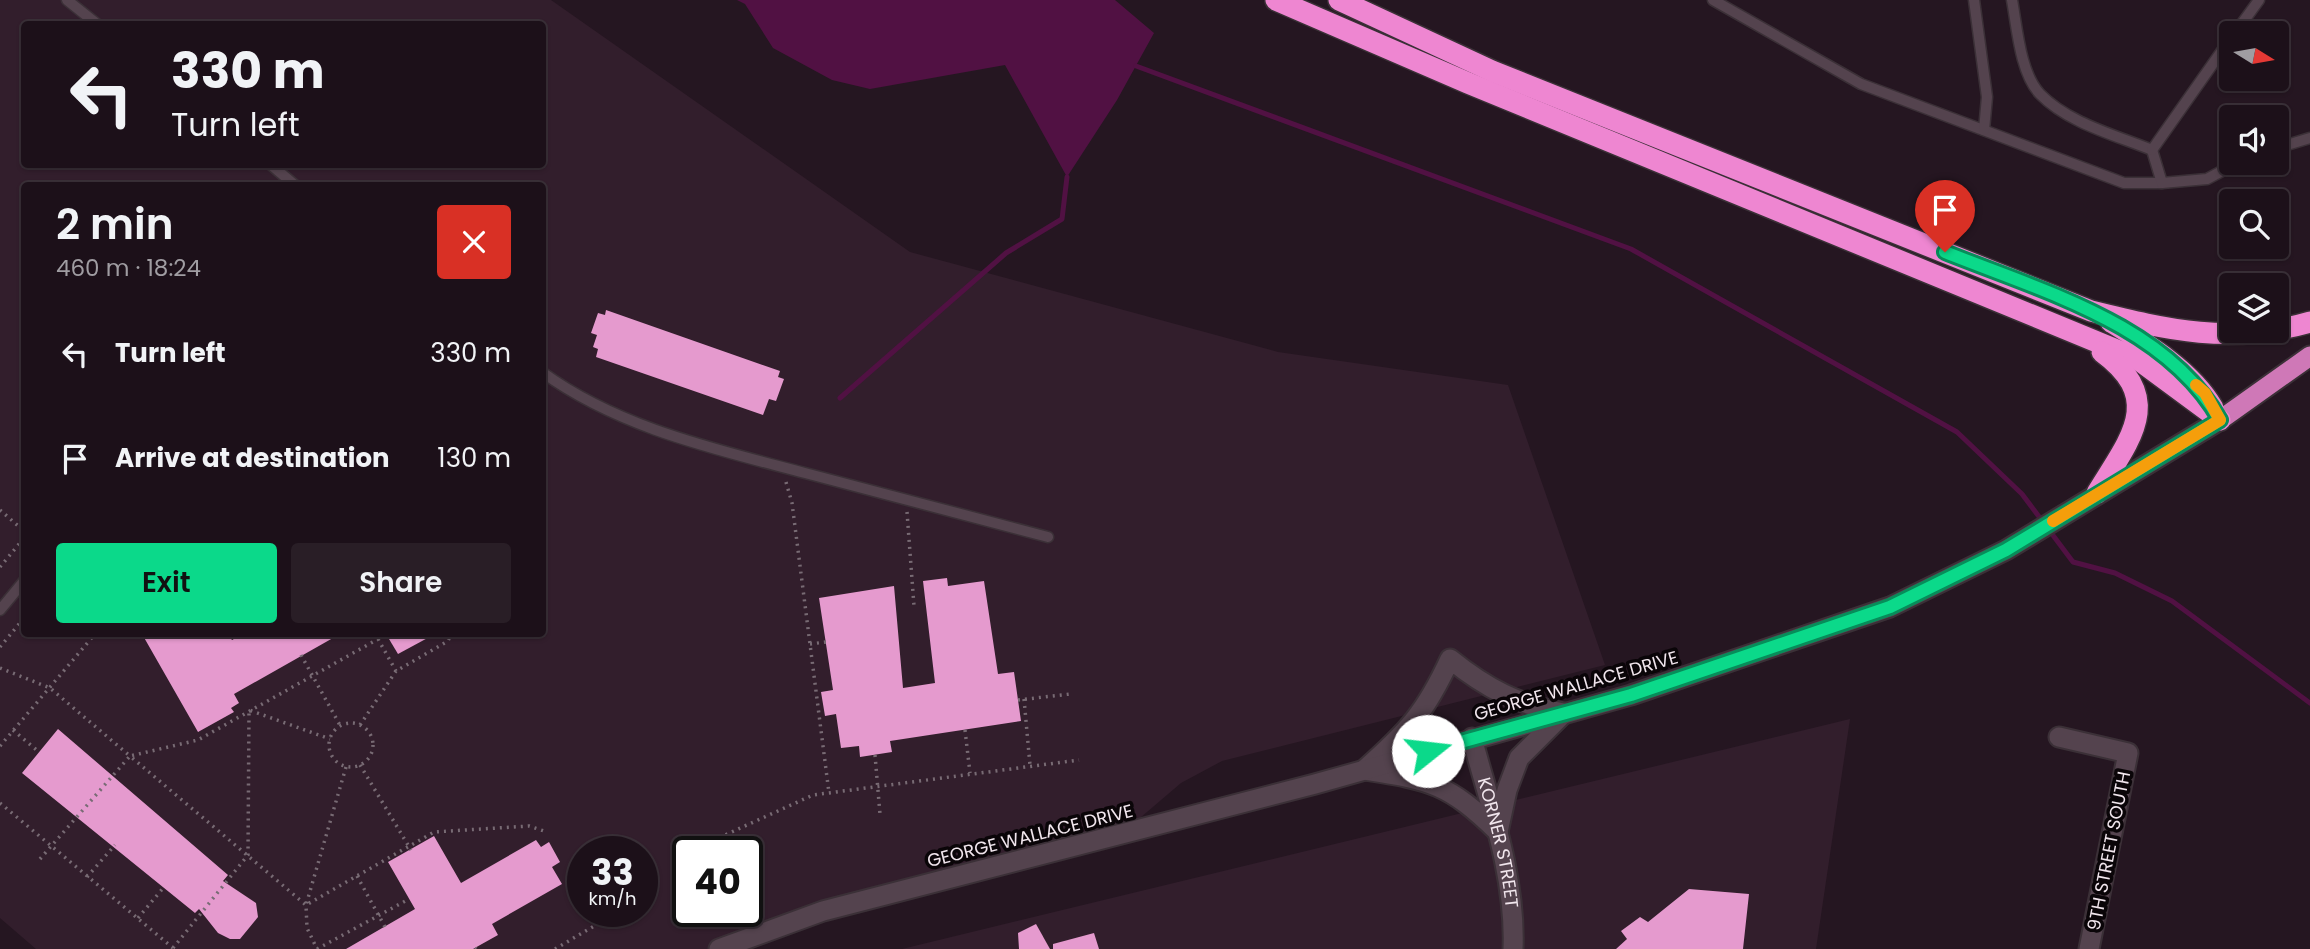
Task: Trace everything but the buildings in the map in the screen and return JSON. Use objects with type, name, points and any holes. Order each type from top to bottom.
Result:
[{"type":"highway","points":[[1276,0],[1468,83],[2136,358],[2220,420]]},
{"type":"highway","points":[[1339,0],[1415,38],[1492,71],[2091,311],[2173,331],[2210,334],[2253,334],[2310,322]]},
{"type":"highway","points":[[2091,311],[2146,344],[2185,376],[2205,393],[2220,420]]},
{"type":"highway","points":[[2078,334],[2125,371],[2138,401],[2134,429],[2097,493]]},
{"type":"highway","name":"GEORGE WALLACE DRIVE","points":[[2220,420],[2310,356]]},
{"type":"street","name":"GEORGE WALLACE DRIVE","points":[[719,949],[822,911],[1364,770],[1631,695],[1890,607],[2006,550],[2220,420]]},
{"type":"street","points":[[1364,770],[1412,727],[1438,686],[1450,659],[1476,680],[1513,700],[1564,713]]},
{"type":"street","points":[[1364,770],[1408,777],[1451,791],[1498,832],[1507,790],[1519,758],[1564,713]]},
{"type":"street","name":"9TH STREET SOUTH","points":[[2059,737],[2128,753],[2089,949]]},
{"type":"street","name":"KORNER STREET","points":[[1472,738],[1498,832],[1511,914],[1513,949]]},
{"type":"lane","points":[[67,0],[93,21]]},
{"type":"lane","points":[[1713,0],[1861,83],[2124,183],[2207,179],[2219,173]]},
{"type":"lane","points":[[1975,0],[1987,97],[1984,130]]},
{"type":"lane","points":[[2012,0],[2022,57],[2039,93],[2080,121],[2152,150]]},
{"type":"lane","points":[[2244,21],[2259,0]]},
{"type":"lane","points":[[2152,150],[2219,55]]},
{"type":"lane","points":[[2289,144],[2310,138]]},
{"type":"lane","points":[[2152,150],[2162,183]]},
{"type":"lane","points":[[275,168],[291,182]]},
{"type":"lane","points":[[546,375],[564,388],[613,414],[697,444],[1048,537]]},
{"type":"lane","points":[[0,610],[21,585]]},
{"type":"path","points":[[781,466],[792,503],[829,793]]},
{"type":"path","points":[[907,500],[914,606]]},
{"type":"path","points":[[0,510],[21,528]]},
{"type":"path","points":[[0,568],[21,542]]},
{"type":"path","points":[[0,647],[21,622]]},
{"type":"path","points":[[0,746],[92,637]]},
{"type":"path","points":[[40,859],[131,756],[198,740],[382,637]]},
{"type":"path","points":[[360,725],[396,671],[448,641],[449,637]]},
{"type":"path","points":[[378,639],[396,671]]},
{"type":"path","points":[[810,644],[825,642]]},
{"type":"path","points":[[302,655],[341,726]]},
{"type":"path","points":[[0,668],[50,688],[306,905]]},
{"type":"path","points":[[1030,765],[1021,700],[1070,694]]},
{"type":"path","points":[[249,710],[330,739]]},
{"type":"path","points":[[0,803],[174,948],[248,855],[249,710]]},
{"type":"path","points":[[348,723],[360,725],[370,733],[373,745],[370,757],[360,765],[346,767],[335,761],[329,751],[330,739],[341,726],[348,723]]},
{"type":"path","points":[[13,730],[39,752]]},
{"type":"path","points":[[965,730],[970,774]]},
{"type":"path","points":[[875,755],[880,814]]},
{"type":"path","points":[[723,836],[813,795],[1079,760]]},
{"type":"path","points":[[360,765],[410,848]]},
{"type":"path","points":[[346,767],[306,905],[307,928],[317,949],[409,899]]},
{"type":"path","points":[[306,905],[434,832],[529,826],[544,831]]},
{"type":"path","points":[[87,877],[115,845]]},
{"type":"path","points":[[357,876],[385,927]]},
{"type":"path","points":[[138,919],[164,887]]},
{"type":"path","points":[[555,949],[592,927]]},
{"type":"shaded area","points":[[0,0],[551,0],[910,252],[1278,352],[1508,385],[1605,665],[1222,761],[1181,783],[1120,835],[719,949],[36,949],[0,918]]},
{"type":"shaded area","points":[[737,0],[1115,0],[1154,33],[1117,100],[1067,177],[1005,65],[870,89],[832,80],[773,48],[745,4]]},
{"type":"shaded area","points":[[1850,719],[1816,949],[902,949]]},
{"type":"waterway","points":[[1136,66],[1631,249],[1957,432],[2022,494],[2043,522]]},
{"type":"waterway","points":[[840,398],[1006,253],[1062,219],[1067,177]]},
{"type":"waterway","points":[[2049,530],[2073,562],[2115,573],[2172,601],[2310,703]]},
{"type":"slow traffic","points":[[2053,521],[2220,420],[2205,393],[2196,385]]},
{"type":"route","points":[[1428,751],[1631,695],[1890,607],[2006,550],[2220,420],[2205,393],[2146,344],[2091,311],[1945,252]]}]
